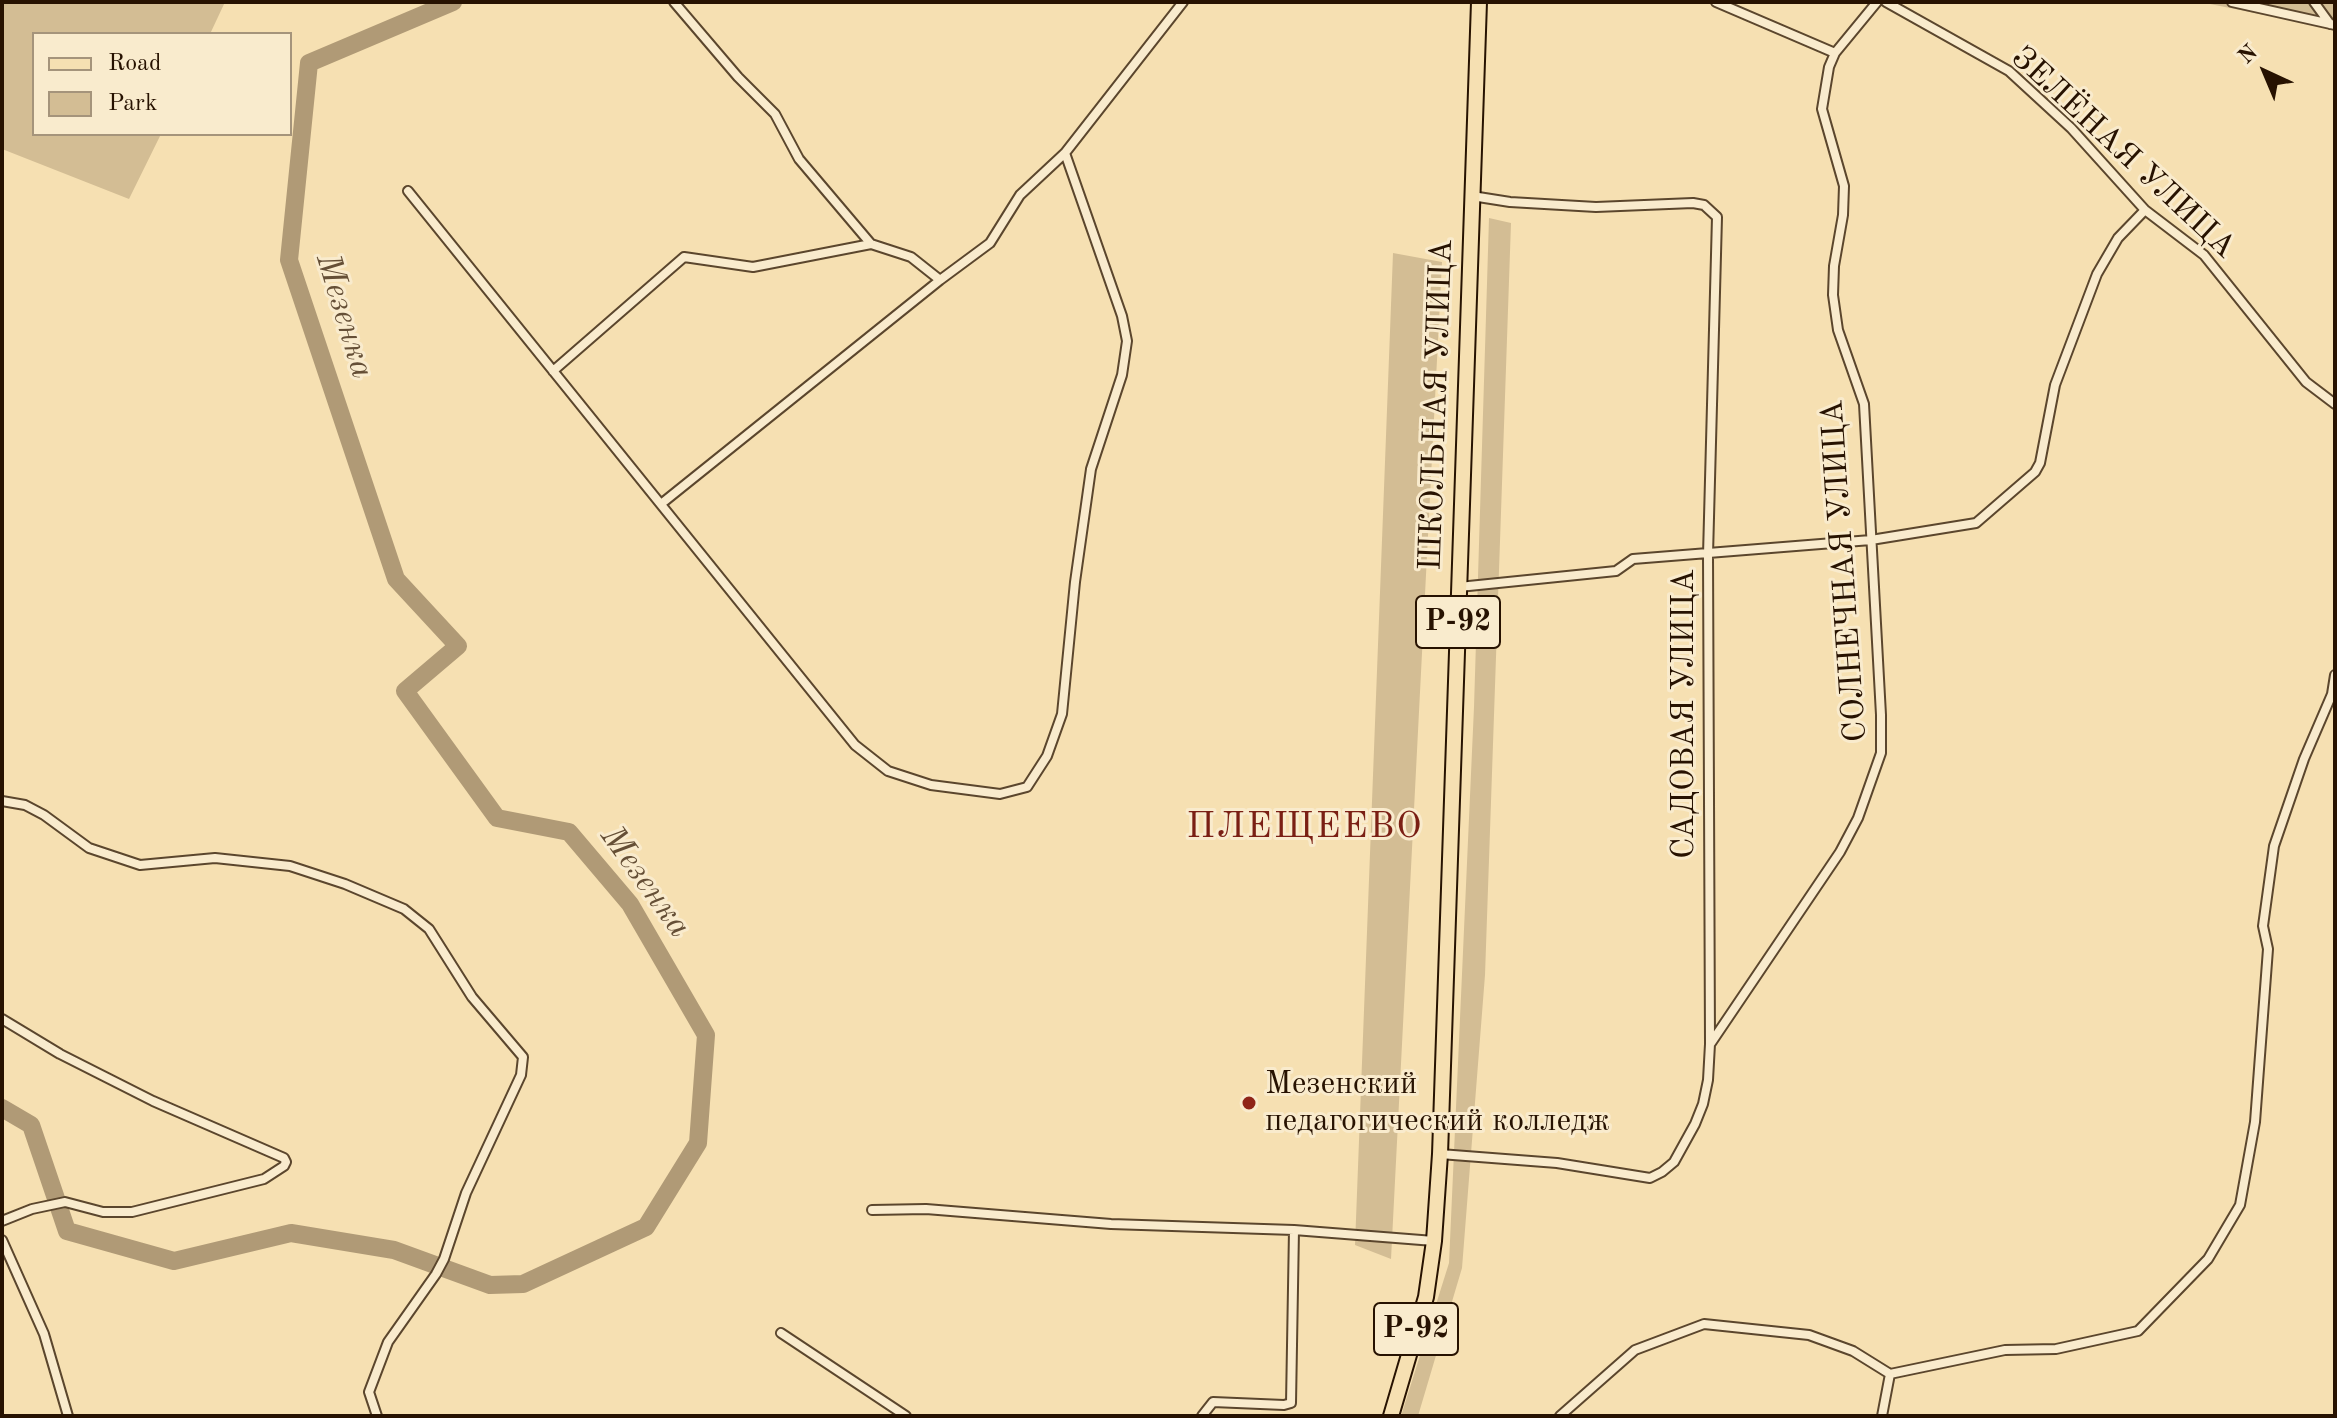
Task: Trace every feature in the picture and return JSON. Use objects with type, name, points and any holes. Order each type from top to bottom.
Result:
[{"type":"main road","name":"ШКОЛЬНАЯ УЛИЦА","points":[[1434,1241],[1440,1154],[1479,2]]},
{"type":"main road","name":"Р-92","points":[[1391,1416],[1426,1297],[1434,1241]]},
{"type":"street","points":[[674,2],[738,77],[775,114],[799,159],[871,244]]},
{"type":"street","points":[[661,504],[990,243],[1020,195],[1065,153],[1183,2]]},
{"type":"street","points":[[1716,2],[1835,53],[1877,2]]},
{"type":"street","name":"ЗЕЛЁНАЯ УЛИЦА","points":[[1886,2],[2009,71],[2071,128],[2145,210],[2204,255],[2306,382],[2335,404]]},
{"type":"street","points":[[2232,2],[2333,24]]},
{"type":"street","points":[[2314,2],[2333,24]]},
{"type":"street","name":"СОЛНЕЧНАЯ УЛИЦА","points":[[1710,1044],[1840,852],[1858,818],[1881,753],[1864,404],[1838,330],[1833,295],[1844,186],[1822,109],[1829,67],[1835,53]]},
{"type":"street","points":[[408,191],[855,745],[888,771],[931,785],[1000,794],[1027,787],[1047,756],[1062,714],[1075,582],[1091,469],[1122,375],[1127,341],[1122,316],[1065,153]]},
{"type":"street","name":"САДОВАЯ УЛИЦА","points":[[1440,1154],[1557,1163],[1650,1178],[1674,1162],[1685,1145],[1703,1104],[1710,1044],[1708,555],[1717,217],[1704,205],[1693,203],[1596,207],[1510,202],[1472,196]]},
{"type":"street","points":[[1459,587],[1616,571],[1633,559],[1871,540],[1976,523],[2035,472],[2040,463],[2055,385],[2097,274],[2118,238],[2145,210]]},
{"type":"street","points":[[553,371],[684,257],[753,267],[871,244],[911,257],[940,280]]},
{"type":"street","points":[[1560,1416],[1635,1350],[1704,1324],[1809,1335],[1853,1351],[1890,1374],[2005,1350],[2056,1349],[2138,1331],[2208,1259],[2240,1205],[2255,1122],[2268,949],[2263,926],[2274,846],[2304,759],[2332,694],[2335,675]]},
{"type":"street","points":[[2,801],[25,805],[89,848],[140,865],[215,858],[290,866],[345,884],[404,909],[429,929],[472,997],[523,1057],[521,1075],[466,1193],[444,1259],[388,1342],[369,1392],[377,1416]]},
{"type":"street","points":[[2,1019],[60,1054],[153,1101],[284,1158],[286,1162],[264,1179],[132,1212],[103,1212],[65,1202],[51,1203],[2,1221]]},
{"type":"street","points":[[872,1210],[926,1209],[1111,1224],[1294,1230],[1434,1241]]},
{"type":"street","points":[[1202,1416],[1213,1402],[1291,1403],[1294,1230]]},
{"type":"street","points":[[2,1240],[44,1334],[68,1416]]},
{"type":"street","points":[[781,1333],[906,1416]]},
{"type":"street","points":[[1882,1416],[1890,1374]]},
{"type":"green space","points":[[2,2],[225,2],[211,32],[32,32],[32,136],[160,136],[129,199],[2,149]]},
{"type":"green space","points":[[2200,2],[2335,2],[2335,29]]},
{"type":"green space","points":[[1489,218],[1511,223],[1485,975],[1462,1268],[1418,1416],[1401,1416],[1449,1263],[1474,707]]},
{"type":"green space","points":[[1393,253],[1442,262],[1391,1259],[1355,1245]]},
{"type":"waterway","name":"Мезенка","points":[[2,1108],[31,1125],[67,1231],[174,1261],[291,1233],[394,1250],[490,1285],[523,1284],[646,1227],[698,1143],[706,1035],[630,904],[569,832],[497,818],[405,691],[458,646],[396,579],[289,260],[309,63],[453,2]]},
{"type":"place","name":"Мезенский педагогический колледж","points":[[1249,1103]]},
{"type":"district","name":"ПЛЕЩЕЕВО","points":[[1305,828]]}]
